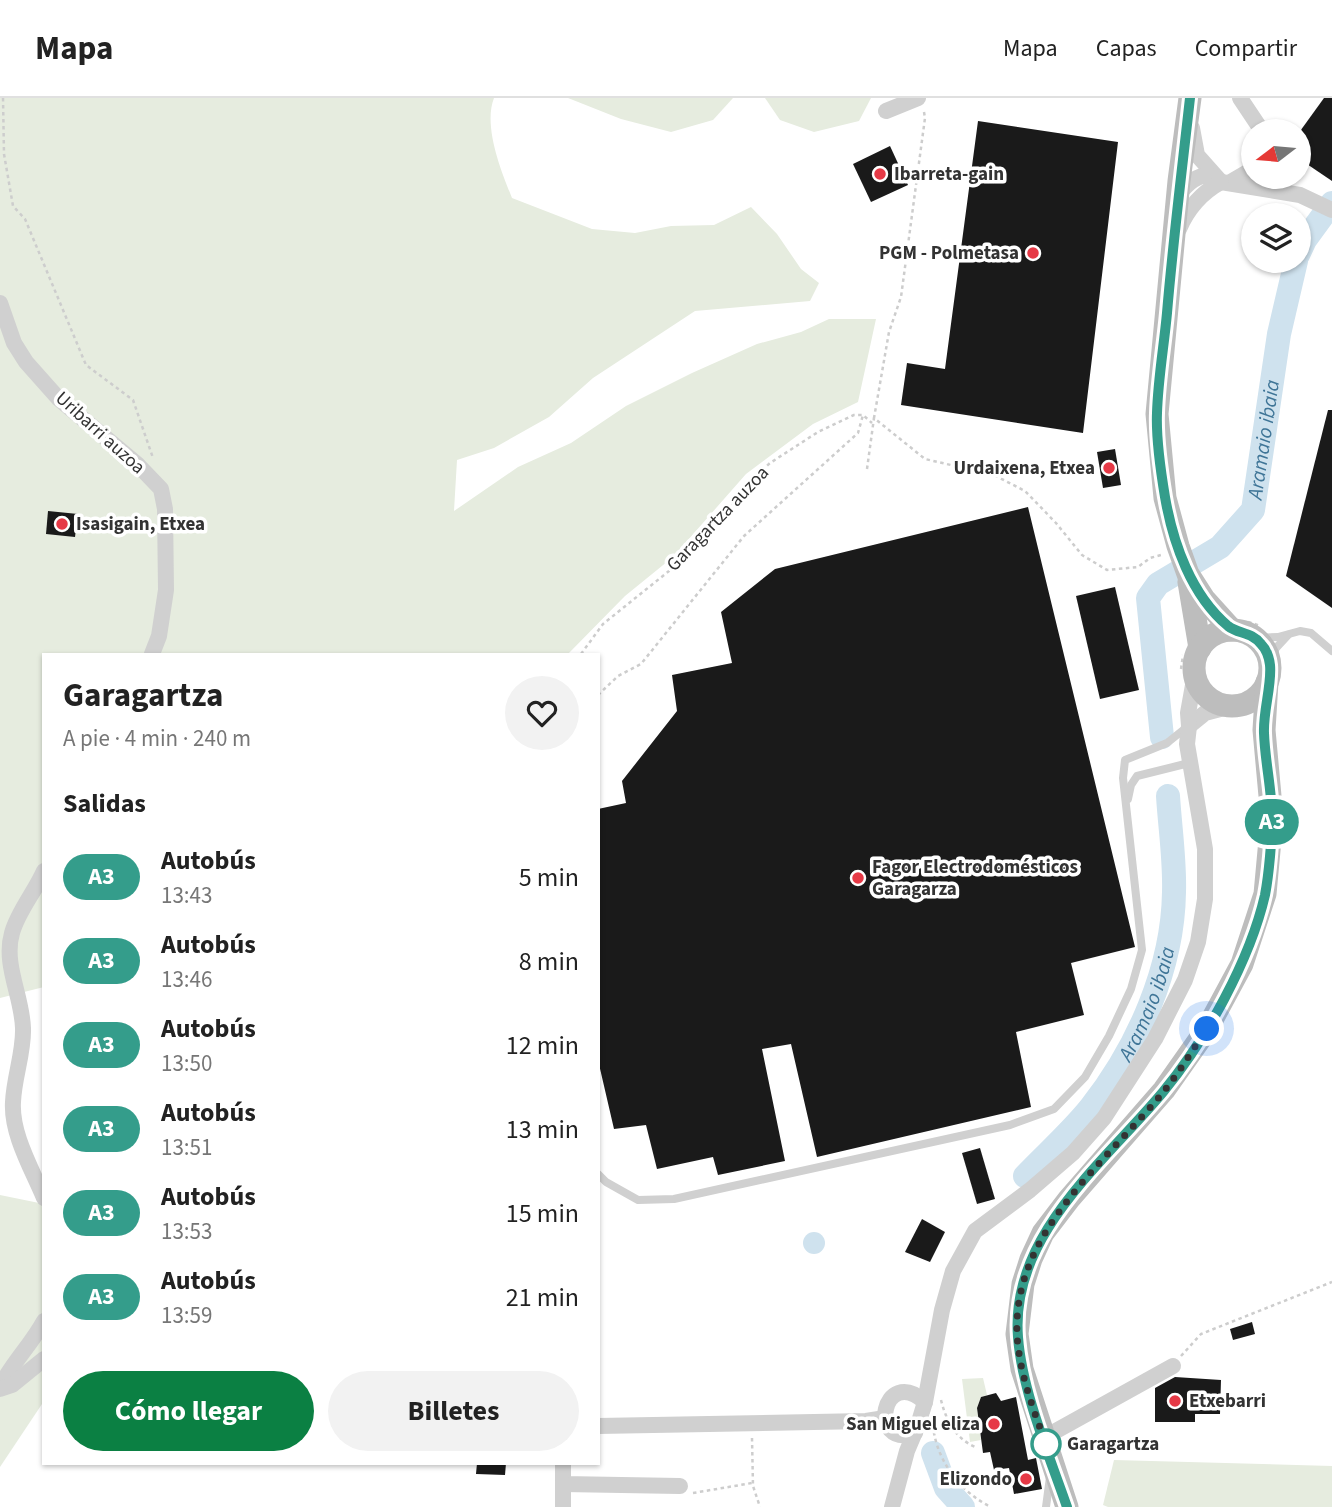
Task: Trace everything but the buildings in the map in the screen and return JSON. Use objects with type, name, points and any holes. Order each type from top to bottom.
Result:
[{"type":"main road","points":[[1067,1507],[1022,1369],[1017,1334],[1019,1306],[1027,1271],[1043,1233],[1164,1090],[1207,1029],[1242,964],[1265,894],[1272,818],[1264,722],[1268,672],[1262,633],[1243,632],[1237,624],[1204,599],[1173,553],[1165,498],[1157,414],[1174,240],[1184,188],[1183,151],[1190,104]]},
{"type":"main road","points":[[1189,575],[1200,648]]},
{"type":"main road","points":[[1237,624],[1208,638],[1200,648],[1194,663],[1195,674],[1203,694],[1214,702],[1235,706],[1256,698],[1268,672]]},
{"type":"main road","points":[[1235,706],[1255,727],[1265,749]]},
{"type":"street","points":[[1240,98],[1254,119]]},
{"type":"street","points":[[1190,104],[1197,155],[1217,183]]},
{"type":"street","points":[[886,111],[919,105]]},
{"type":"street","points":[[1174,240],[1190,208],[1217,183],[1241,174]]},
{"type":"street","points":[[1184,188],[1241,182]]},
{"type":"street","points":[[1275,189],[1300,195],[1325,206]]},
{"type":"street","name":"Uribarri auzoa","points":[[0,303],[14,343],[24,359],[58,398],[138,465],[160,489],[165,509],[166,590],[159,636],[152,653]]},
{"type":"street","points":[[892,1507],[907,1451],[925,1402],[942,1310],[953,1271],[975,1231],[1030,1190],[1073,1153],[1104,1118],[1155,1039],[1185,980],[1198,942],[1205,899],[1205,849],[1186,744],[1195,674]]},
{"type":"street","points":[[1189,726],[1205,713],[1235,706]]},
{"type":"street","points":[[42,875],[16,923],[10,952],[23,1030],[13,1103],[16,1129],[42,1193]]},
{"type":"street","points":[[0,1388],[7,1373],[35,1338],[42,1325]]},
{"type":"street","points":[[0,1388],[12,1385],[42,1361]]},
{"type":"street","points":[[1043,1435],[1054,1432],[1173,1366]]},
{"type":"street","points":[[915,1433],[895,1435],[889,1429],[885,1418],[888,1400],[895,1394],[908,1392],[916,1394],[925,1402]]},
{"type":"street","points":[[600,1426],[866,1421],[885,1418]]},
{"type":"street","points":[[564,1465],[564,1507]]},
{"type":"street","points":[[564,1484],[685,1489]]},
{"type":"lane","points":[[1262,633],[1311,633],[1332,651]]},
{"type":"lane","points":[[1268,672],[1276,648],[1288,635]]},
{"type":"lane","points":[[600,1176],[638,1200],[674,1199],[1010,1125],[1054,1109],[1086,1077],[1109,1037],[1131,989],[1142,950],[1123,778],[1125,760],[1167,743],[1189,726]]},
{"type":"lane","points":[[1127,802],[1131,785],[1137,776],[1189,763]]},
{"type":"lane","points":[[1046,1507],[1048,1486],[1054,1468]]},
{"type":"path","points":[[3,98],[4,154],[13,206],[25,219],[86,365],[133,400],[153,457],[157,485]]},
{"type":"path","points":[[867,469],[872,423],[889,332],[901,297],[925,118],[925,112],[919,105]]},
{"type":"path","name":"Garagartza auzoa","points":[[581,653],[603,624],[669,571],[717,523],[770,463],[818,432],[854,415],[863,415]]},
{"type":"path","points":[[600,693],[618,676],[641,664],[744,536],[858,433],[863,415],[872,423]]},
{"type":"path","points":[[874,418],[925,459],[994,475],[1025,491],[1082,555],[1107,570],[1138,567],[1150,558],[1173,553]]},
{"type":"path","points":[[1237,624],[1262,633]]},
{"type":"path","points":[[1173,1366],[1201,1334],[1332,1282]]},
{"type":"path","points":[[938,1390],[951,1427],[963,1441],[975,1447]]},
{"type":"path","points":[[752,1424],[753,1483],[760,1507]]},
{"type":"path","points":[[685,1489],[753,1483]]},
{"type":"shaded area","points":[[0,98],[494,98],[491,109],[492,135],[512,198],[592,229],[635,233],[671,226],[714,225],[751,207],[777,234],[801,269],[819,283],[810,301],[695,311],[593,378],[549,417],[494,448],[457,460],[454,511],[518,467],[571,443],[626,406],[692,373],[757,344],[801,332],[829,319],[876,319],[858,402],[813,424],[746,474],[673,557],[625,596],[569,653],[42,653],[42,988],[0,998]]},
{"type":"shaded area","points":[[568,98],[733,98],[713,120],[671,132],[621,119]]},
{"type":"shaded area","points":[[765,98],[871,98],[859,121],[814,132],[780,120]]},
{"type":"shaded area","points":[[0,1195],[42,1204],[42,1404],[0,1467]]},
{"type":"shaded area","points":[[983,1378],[987,1395],[981,1397],[977,1408],[981,1440],[970,1442],[962,1379]]},
{"type":"shaded area","points":[[1114,1460],[1332,1466],[1332,1507],[1108,1507],[1103,1505]]},
{"type":"water","points":[[814,1232],[822,1235],[825,1243],[822,1251],[814,1254],[806,1251],[803,1243],[806,1235]]},
{"type":"waterway","name":"Aramaio ibaia","points":[[1311,232],[1332,203]]},
{"type":"waterway","name":"Aramaio ibaia","points":[[1162,737],[1148,598],[1158,584],[1220,547],[1253,510],[1279,334],[1293,273]]},
{"type":"waterway","name":"Aramaio ibaia","points":[[1025,1176],[1068,1133],[1108,1084],[1124,1059],[1150,1006],[1160,978],[1172,921],[1174,868],[1168,796]]},
{"type":"waterway","name":"Aramaio ibaia","points":[[933,1453],[946,1488],[963,1507]]},
{"type":"bus line","name":"A3","points":[[1067,1507],[1022,1369],[1017,1334],[1023,1284],[1043,1233],[1187,1059],[1207,1029],[1242,964],[1265,894],[1272,818],[1264,730],[1269,658],[1262,644],[1253,636],[1232,630],[1204,599],[1188,574],[1165,498],[1157,414],[1179,181],[1190,98]]},
{"type":"place","name":"Ibarreta-gain","points":[[880,174]]},
{"type":"place","name":"PGM - Polmetasa","points":[[1033,253]]},
{"type":"place","name":"Urdaixena, Etxea","points":[[1109,468]]},
{"type":"place","name":"Isasigain, Etxea","points":[[62,524]]},
{"type":"place","name":"Fagor Electrodomésticos Garagarza","points":[[858,878]]},
{"type":"place","name":"Etxebarri","points":[[1175,1401]]},
{"type":"place","name":"San Miguel eliza","points":[[994,1424]]},
{"type":"place","name":"Garagartza","points":[[1046,1444]]},
{"type":"place","name":"Elizondo","points":[[1026,1479]]},
{"type":"route","points":[[1046,1444],[1047,1447],[1022,1369],[1017,1334],[1023,1284],[1031,1259],[1043,1233],[1069,1199],[1164,1090],[1207,1029]]}]
